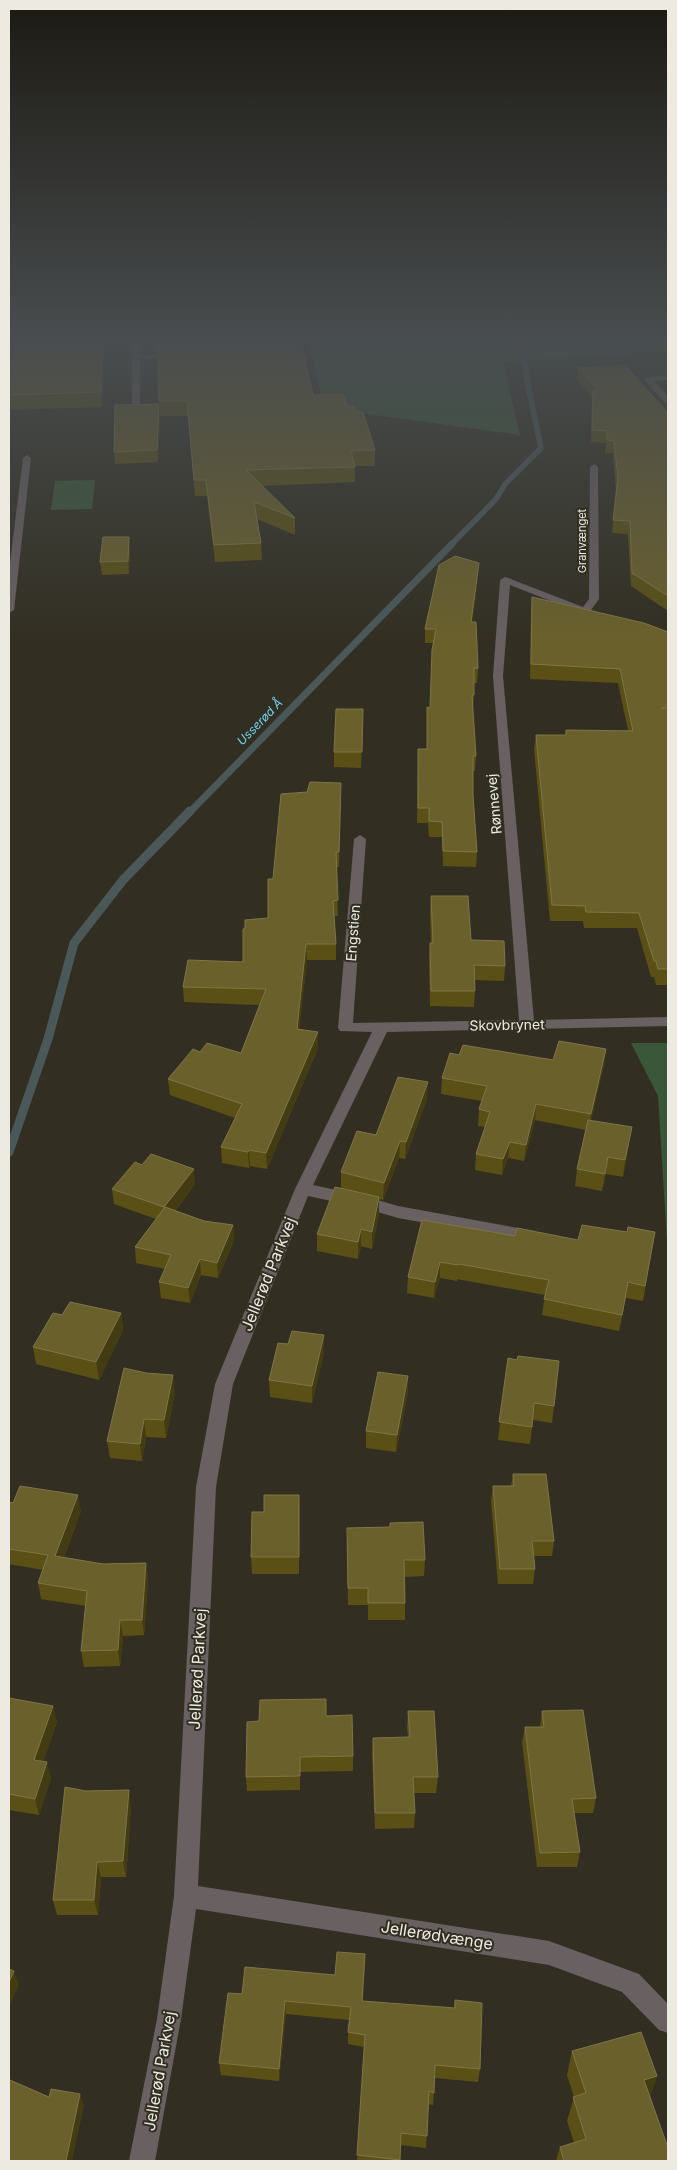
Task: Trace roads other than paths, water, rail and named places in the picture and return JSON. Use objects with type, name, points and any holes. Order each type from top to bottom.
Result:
[{"type":"street","points":[[9,610],[27,458]]},
{"type":"street","name":"Granvænget","points":[[585,611],[594,598],[594,467]]},
{"type":"street","name":"Rønnevej","points":[[527,1025],[498,676],[505,580],[585,611]]},
{"type":"street","points":[[585,611],[604,618]]},
{"type":"street","name":"Engstien","points":[[345,1028],[360,839]]},
{"type":"street","name":"Skovbrynet","points":[[345,1028],[668,1022]]},
{"type":"street","name":"Jellerød Parkvej","points":[[142,2161],[169,2020],[186,1896],[207,1477],[224,1384],[303,1189],[382,1027]]},
{"type":"street","points":[[303,1189],[364,1202],[398,1212],[545,1239]]},
{"type":"street","name":"Jellerødvænge","points":[[186,1896],[549,1953],[630,1983],[668,2021]]},
{"type":"waterway","name":"Usserød Å","points":[[451,545],[496,499],[506,483],[541,448],[539,437]]},
{"type":"waterway","name":"Usserød Å","points":[[189,813],[452,544]]},
{"type":"waterway","name":"Usserød Å","points":[[9,1152],[48,1039],[74,943],[123,880],[190,811]]}]
